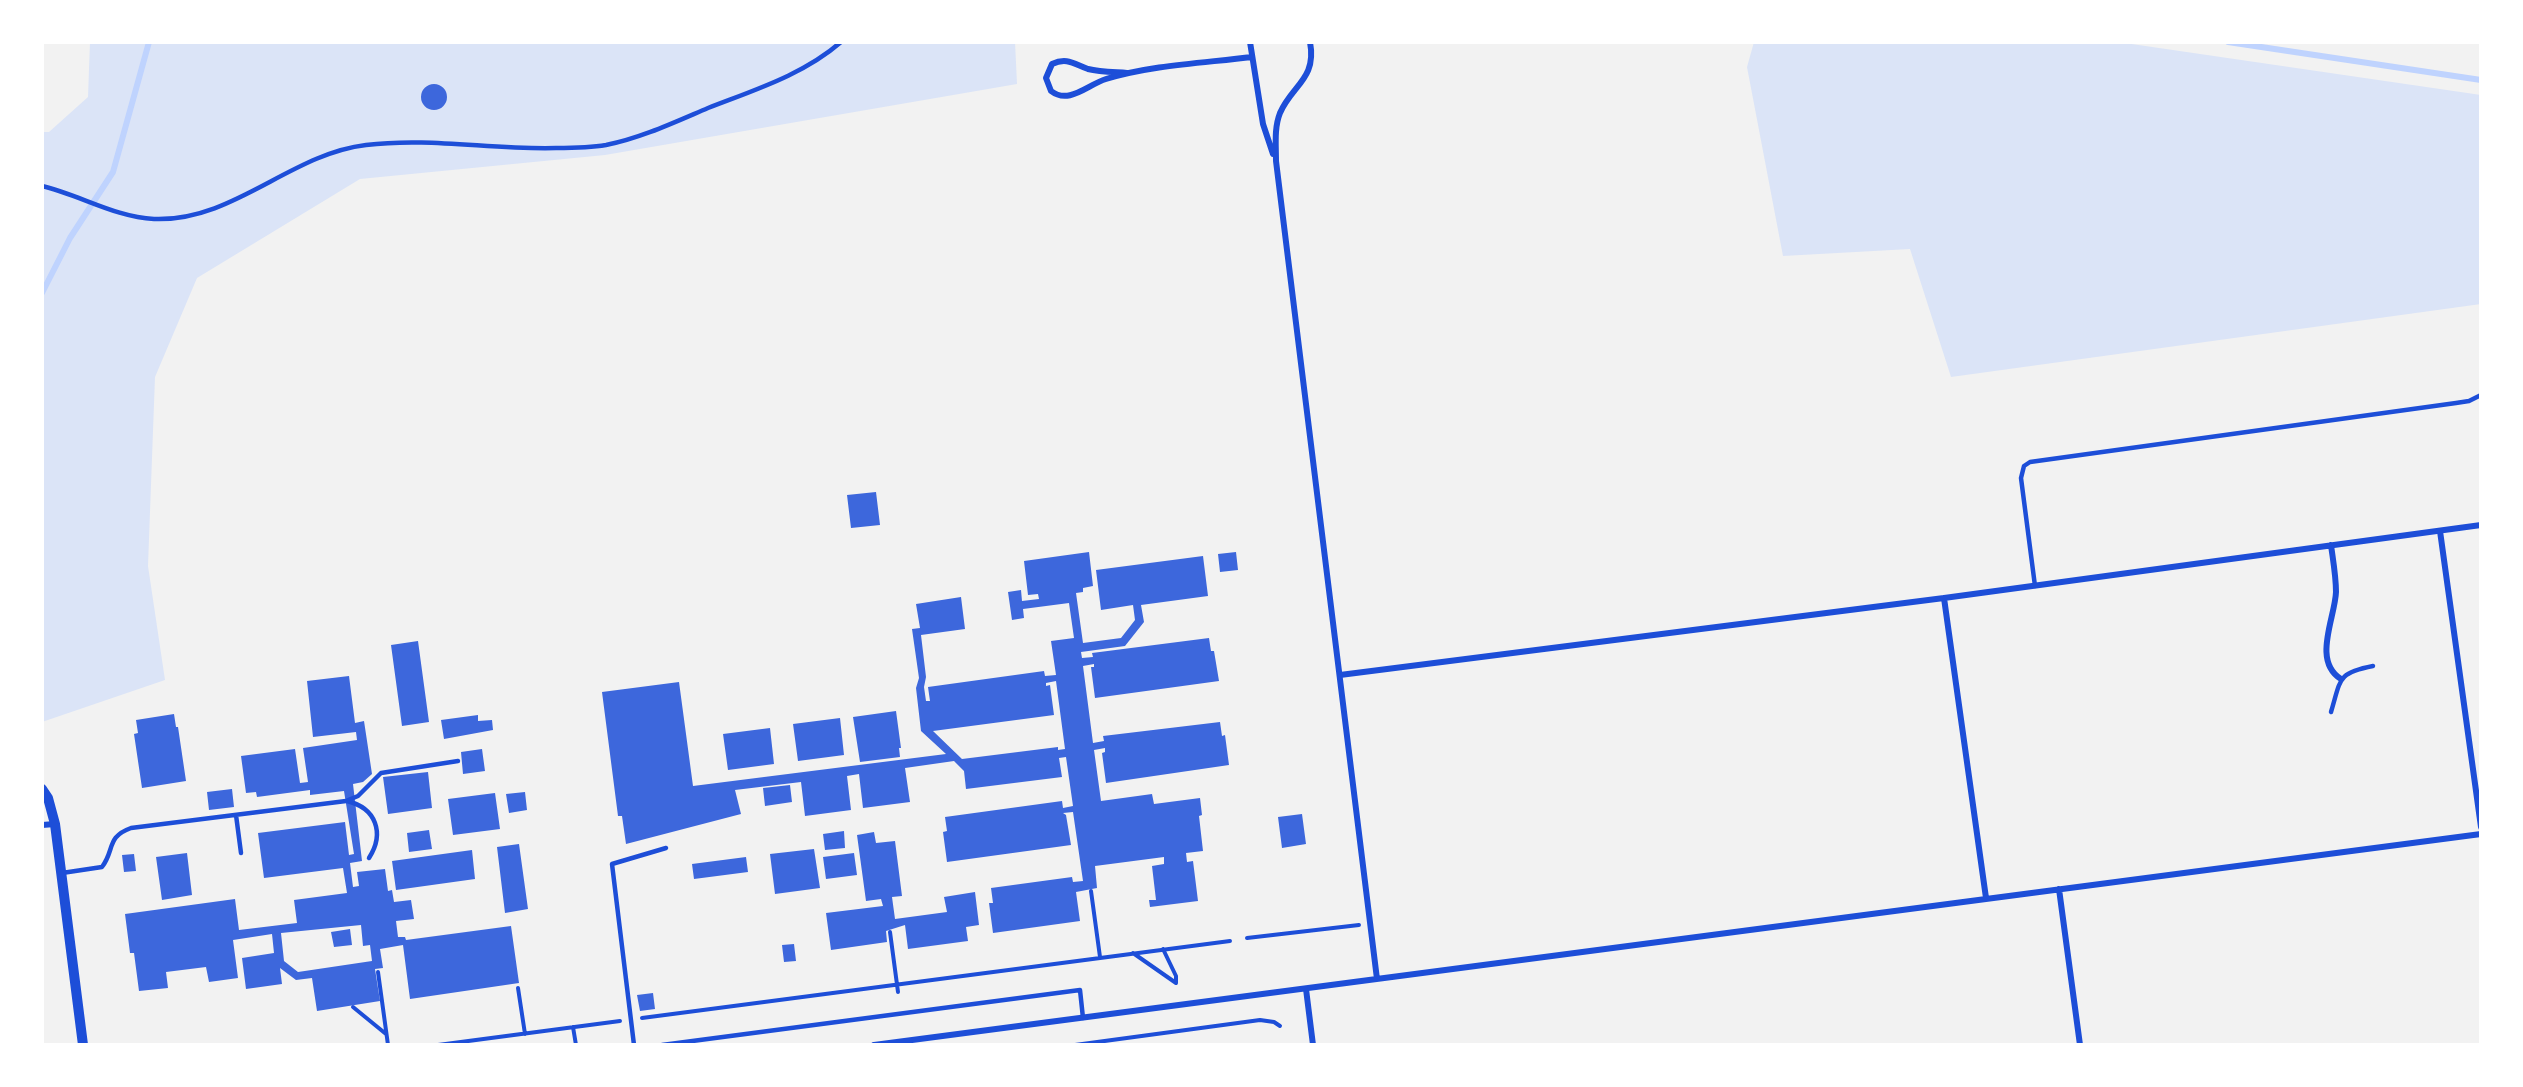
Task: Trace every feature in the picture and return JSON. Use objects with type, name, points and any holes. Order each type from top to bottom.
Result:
[{"type":"street","points":[[1251,42],[1263,124],[1275,160]]},
{"type":"street","points":[[1310,42],[1312,53],[1310,68],[1283,107],[1277,123],[1275,160],[1377,979]]},
{"type":"street","points":[[1127,73],[1088,69],[1076,62],[1059,61],[1052,64],[1046,78],[1051,91],[1063,96],[1127,73],[1252,57]]},
{"type":"street","points":[[1340,675],[1944,598],[2481,525]]},
{"type":"street","points":[[2440,531],[2481,827]]},
{"type":"street","points":[[2331,545],[2336,591],[2327,640],[2327,659],[2332,671],[2341,679]]},
{"type":"street","points":[[1944,598],[1986,898]]},
{"type":"street","points":[[42,789],[48,798],[55,824],[83,1045]]},
{"type":"street","points":[[42,825],[55,824]]},
{"type":"street","points":[[874,1045],[2481,834]]},
{"type":"street","points":[[2059,889],[2080,1045]]},
{"type":"street","points":[[1306,989],[1313,1045]]},
{"type":"lane","points":[[42,186],[131,216],[155,219],[180,218],[225,205],[315,158],[363,145],[393,142],[553,148],[606,145],[656,129],[794,73],[816,61],[841,42]]},
{"type":"lane","points":[[2035,586],[2021,478],[2024,466],[2030,462],[2456,403],[2469,401],[2481,395]]},
{"type":"lane","points":[[2331,712],[2341,679],[2348,672],[2373,666]]},
{"type":"lane","points":[[61,874],[90,871],[102,867],[113,839],[131,828],[346,801],[357,796],[381,772],[458,761]]},
{"type":"lane","points":[[346,801],[363,807],[374,819],[377,836],[374,851],[369,858]]},
{"type":"lane","points":[[236,815],[241,852]]},
{"type":"lane","points":[[634,1045],[612,864],[666,848]]},
{"type":"lane","points":[[662,1045],[1080,990],[1083,1018]]},
{"type":"path","points":[[1091,891],[1100,957]]},
{"type":"path","points":[[1247,938],[1360,925]]},
{"type":"path","points":[[890,932],[898,992]]},
{"type":"path","points":[[640,1018],[1230,941]]},
{"type":"path","points":[[1132,953],[1176,983],[1176,976],[1163,949]]},
{"type":"path","points":[[378,972],[388,1045]]},
{"type":"path","points":[[518,988],[525,1034]]},
{"type":"path","points":[[353,1007],[386,1035]]},
{"type":"path","points":[[438,1045],[624,1020]]},
{"type":"path","points":[[1075,1045],[1260,1020],[1274,1022],[1280,1026]]},
{"type":"path","points":[[1181,1024],[1182,1030]]},
{"type":"path","points":[[573,1027],[576,1045]]},
{"type":"shaded area","points":[[90,42],[1015,42],[1017,84],[605,155],[360,179],[197,278],[155,377],[148,566],[165,680],[42,722],[42,132],[49,132],[88,97]]},
{"type":"shaded area","points":[[1754,42],[2118,42],[2481,95],[2481,304],[1951,377],[1910,249],[1783,256],[1747,67]]},
{"type":"building","points":[[434,84],[443,88],[447,97],[443,106],[434,110],[425,106],[421,97],[425,88]]},
{"type":"building","points":[[876,492],[880,525],[851,528],[847,495]]},
{"type":"building","points":[[1089,552],[1093,586],[1083,588],[1083,592],[1076,593],[1083,643],[1121,638],[1135,620],[1133,605],[1101,610],[1096,570],[1203,556],[1208,596],[1141,605],[1144,622],[1125,646],[1081,652],[1082,658],[1093,657],[1092,653],[1209,638],[1211,651],[1214,651],[1219,681],[1095,698],[1091,667],[1094,667],[1094,664],[1083,666],[1093,743],[1104,741],[1103,736],[1220,722],[1222,736],[1225,735],[1229,765],[1106,783],[1102,753],[1105,752],[1105,748],[1094,750],[1101,801],[1152,794],[1154,804],[1200,798],[1202,815],[1199,816],[1203,851],[1186,853],[1187,862],[1193,861],[1198,901],[1150,907],[1149,900],[1156,900],[1152,866],[1164,864],[1164,857],[1095,866],[1097,888],[1076,892],[1080,921],[993,933],[989,903],[993,903],[991,888],[1072,877],[1073,882],[1083,881],[1073,812],[1063,813],[1066,815],[1071,845],[947,862],[943,832],[947,831],[945,817],[1062,801],[1063,808],[1073,806],[1066,757],[1059,758],[1062,777],[966,789],[964,771],[954,761],[905,768],[910,802],[863,808],[859,774],[847,776],[851,810],[805,816],[801,782],[735,790],[741,814],[626,844],[622,816],[618,816],[602,692],[679,682],[693,786],[946,754],[921,731],[916,688],[919,678],[912,629],[920,628],[916,604],[961,597],[965,629],[921,635],[926,677],[924,687],[926,701],[930,701],[928,687],[1044,671],[1045,676],[1056,675],[1051,641],[1074,638],[1069,603],[1023,609],[1024,618],[1012,620],[1008,592],[1021,590],[1022,601],[1039,599],[1038,594],[1028,595],[1024,561]],"holes":[[[1056,681],[1065,749],[1058,750],[1058,747],[962,759],[933,731],[1054,715],[1050,685],[1046,686],[1046,683]]]},
{"type":"building","points":[[1236,552],[1238,570],[1220,572],[1218,554]]},
{"type":"building","points":[[418,641],[429,722],[402,726],[391,645]]},
{"type":"building","points":[[349,676],[355,723],[364,721],[372,774],[363,782],[353,784],[362,861],[350,863],[353,887],[359,886],[357,872],[385,869],[388,891],[392,890],[394,902],[411,900],[414,919],[396,921],[398,937],[405,937],[406,940],[511,926],[519,983],[410,999],[403,945],[380,949],[383,968],[375,969],[380,1001],[317,1011],[312,978],[296,980],[280,968],[282,984],[246,989],[242,958],[274,953],[272,934],[233,940],[238,978],[209,982],[206,967],[166,972],[168,988],[139,991],[134,953],[130,953],[125,914],[235,899],[239,930],[297,923],[294,900],[347,893],[343,868],[264,878],[258,833],[345,822],[349,855],[354,854],[344,791],[310,795],[310,790],[257,797],[256,792],[246,793],[241,756],[295,749],[300,783],[308,782],[303,748],[357,740],[356,732],[313,737],[307,681]],"holes":[[[361,925],[363,946],[370,945],[372,961],[298,972],[284,961],[281,933]]]},
{"type":"building","points":[[896,711],[900,757],[860,762],[853,717]]},
{"type":"building","points":[[174,714],[186,781],[142,788],[134,734],[138,733],[136,720]]},
{"type":"building","points":[[478,715],[478,721],[492,720],[493,730],[444,739],[441,720]]},
{"type":"building","points":[[840,718],[844,755],[798,761],[793,724]]},
{"type":"building","points":[[770,728],[774,764],[728,770],[723,734]]},
{"type":"building","points":[[482,749],[485,771],[463,774],[461,752]]},
{"type":"building","points":[[428,772],[432,808],[388,814],[383,777]]},
{"type":"building","points":[[790,785],[792,802],[765,806],[763,788]]},
{"type":"building","points":[[232,789],[234,807],[209,810],[207,792]]},
{"type":"building","points":[[525,792],[527,810],[509,813],[506,794]]},
{"type":"building","points":[[495,793],[500,829],[453,835],[448,799]]},
{"type":"building","points":[[1302,814],[1306,844],[1282,848],[1278,817]]},
{"type":"building","points":[[429,830],[432,849],[409,852],[407,833]]},
{"type":"building","points":[[844,831],[845,848],[825,850],[823,834]]},
{"type":"building","points":[[874,832],[876,843],[895,841],[902,896],[892,897],[895,919],[947,912],[944,897],[975,892],[979,925],[966,927],[968,941],[908,949],[905,925],[886,931],[887,942],[831,950],[826,913],[883,906],[881,899],[866,901],[857,835]]},
{"type":"building","points":[[519,844],[528,909],[505,913],[497,847]]},
{"type":"building","points":[[814,849],[820,888],[775,894],[770,854]]},
{"type":"building","points":[[472,850],[475,879],[396,890],[392,861]]},
{"type":"building","points":[[187,853],[192,895],[162,900],[156,857]]},
{"type":"building","points":[[854,853],[857,875],[826,879],[823,857]]},
{"type":"building","points":[[134,854],[136,871],[124,872],[122,855]]},
{"type":"building","points":[[746,857],[748,872],[694,879],[692,864]]},
{"type":"building","points":[[350,929],[352,945],[334,947],[331,932]]},
{"type":"building","points":[[794,944],[796,961],[784,962],[782,945]]},
{"type":"building","points":[[653,993],[655,1009],[640,1011],[637,995]]},
{"type":"waterway","points":[[42,293],[70,238],[113,172],[149,42]]},
{"type":"waterway","points":[[2228,42],[2481,80]]}]
